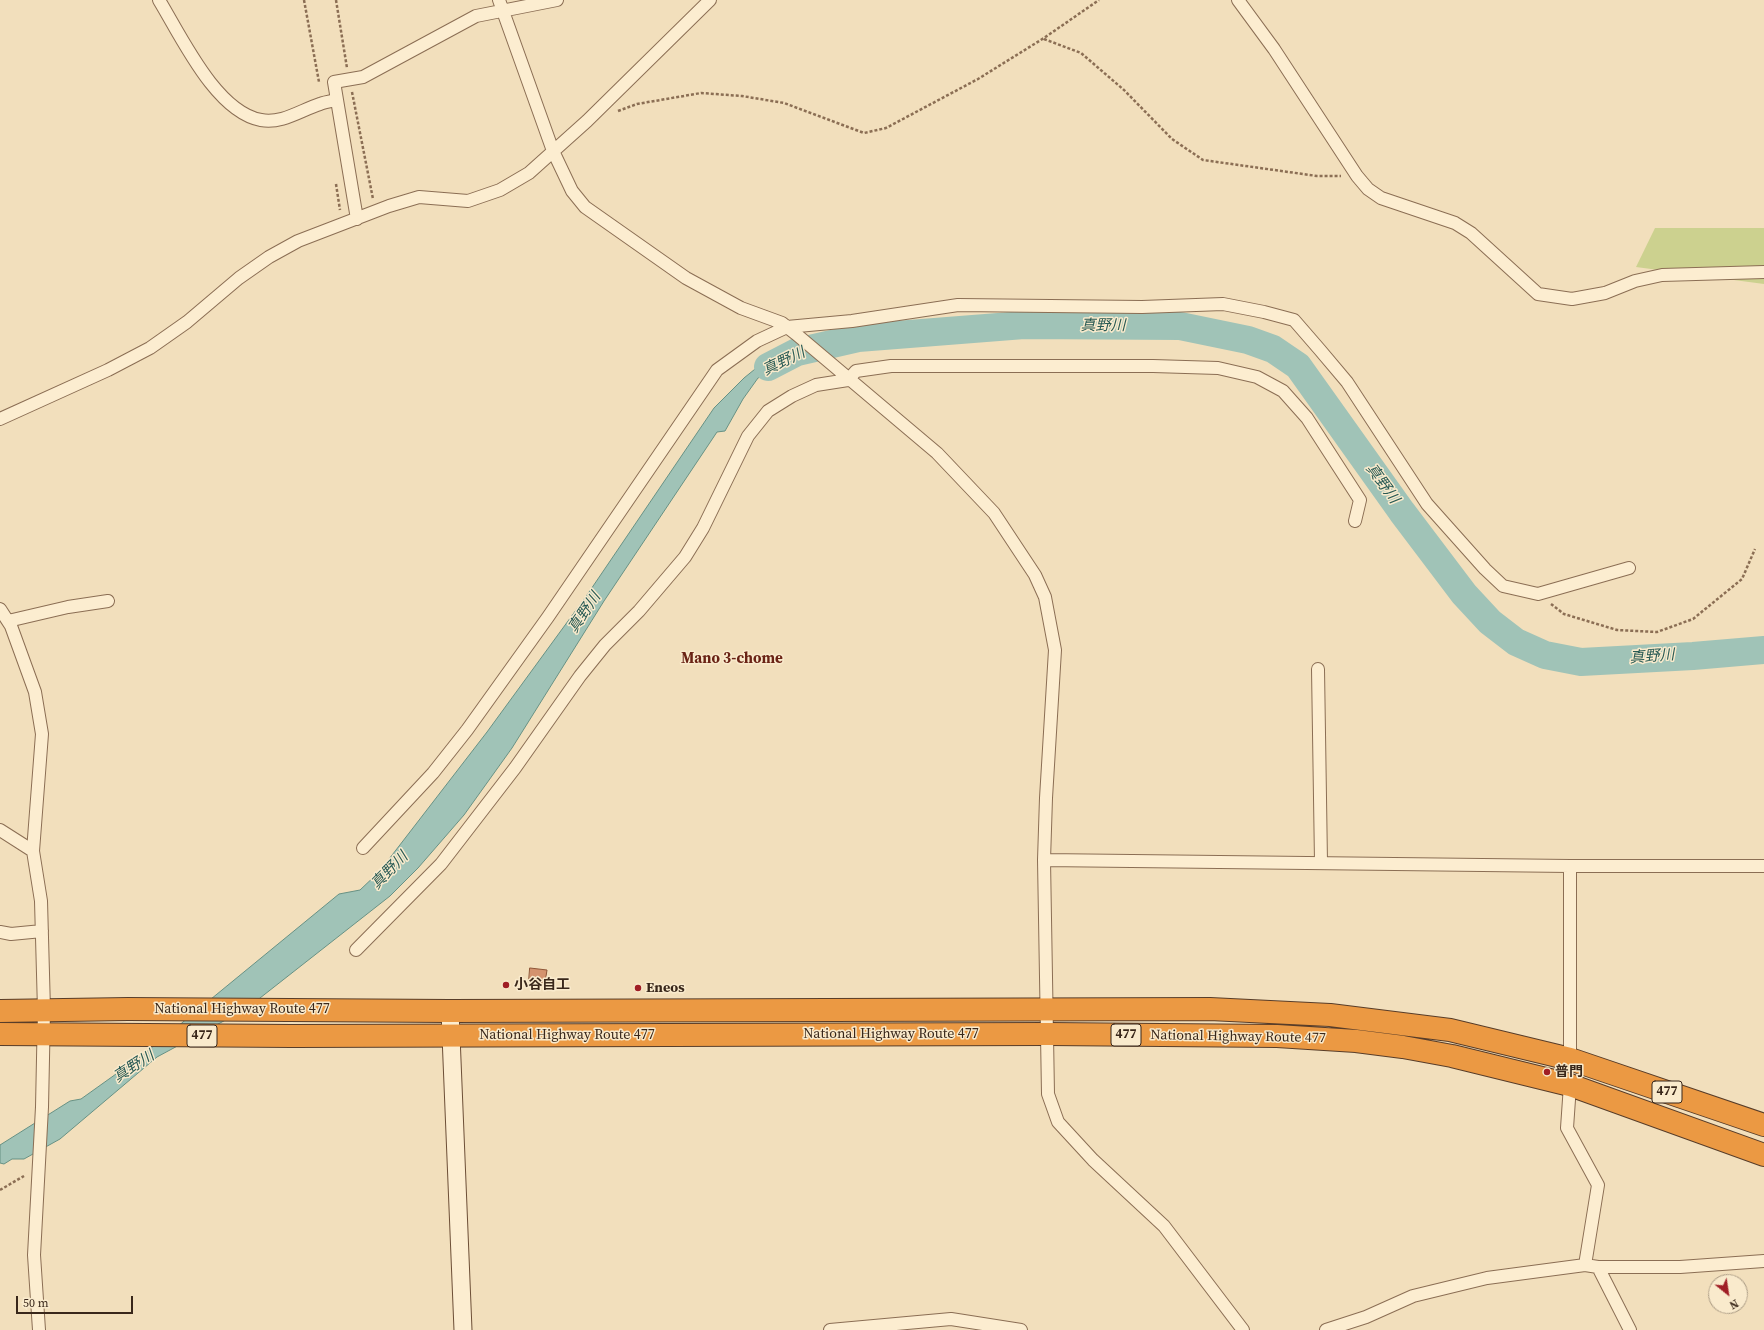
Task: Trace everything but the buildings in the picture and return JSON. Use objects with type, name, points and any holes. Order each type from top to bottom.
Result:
[{"type":"highway","name":"National Highway Route 477","points":[[0,1012],[128,1009],[450,1011],[1210,1009],[1330,1015],[1450,1030],[1570,1059],[1764,1125]]},
{"type":"highway","name":"National Highway Route 477","points":[[0,1034],[292,1036],[1048,1034],[1277,1036],[1356,1041],[1403,1047],[1452,1056],[1570,1085],[1764,1155]]},
{"type":"street","points":[[159,0],[208,81],[239,112],[262,120],[286,118],[320,104],[338,100]]},
{"type":"street","points":[[357,219],[334,82],[363,77],[476,16],[501,5],[557,0]]},
{"type":"street","points":[[0,418],[108,370],[150,348],[187,322],[239,278],[269,257],[298,241],[375,211],[419,197],[468,201],[500,190],[529,173],[587,121],[710,0]]},
{"type":"street","points":[[1238,0],[1274,49],[1357,176],[1368,189],[1381,198],[1460,226],[1471,233],[1538,294],[1572,299],[1605,293],[1635,281],[1662,274],[1764,272]]},
{"type":"street","points":[[501,5],[553,151],[572,191],[585,207],[686,278],[742,308],[765,316],[791,330],[936,454],[994,513],[1035,575],[1045,597],[1055,650],[1046,798],[1044,860],[1048,1094],[1058,1122],[1093,1160],[1164,1226],[1243,1330]]},
{"type":"street","points":[[363,848],[433,773],[467,730],[548,617],[717,370],[757,340],[791,330],[958,305],[1142,307],[1223,304],[1264,312],[1294,320],[1347,382],[1394,455],[1432,510],[1503,586],[1538,594],[1629,568]]},
{"type":"street","points":[[356,950],[441,864],[515,768],[580,676],[605,645],[639,611],[685,557],[703,528],[748,436],[768,411],[792,396],[816,385],[848,380],[856,371],[891,366],[1153,366],[1218,368],[1257,377],[1283,392],[1307,418],[1360,500],[1355,521]]},
{"type":"street","points":[[8,622],[68,607],[108,601]]},
{"type":"street","points":[[0,609],[8,622],[35,692],[42,734],[33,851],[41,901],[44,1010],[42,1107],[34,1255],[39,1330]]},
{"type":"street","points":[[1318,669],[1321,862]]},
{"type":"street","points":[[0,830],[33,851]]},
{"type":"street","points":[[1044,860],[1570,866],[1764,866]]},
{"type":"street","points":[[1570,866],[1570,1059]]},
{"type":"street","points":[[0,932],[11,934],[42,931]]},
{"type":"street","points":[[450,1011],[463,1330]]},
{"type":"street","points":[[1570,1085],[1567,1128],[1598,1185],[1585,1265]]},
{"type":"street","points":[[1326,1330],[1366,1317],[1413,1296],[1487,1278],[1585,1265],[1598,1267],[1680,1266],[1764,1261]]},
{"type":"street","points":[[1598,1267],[1630,1330]]},
{"type":"street","points":[[830,1330],[951,1319],[1021,1330]]},
{"type":"path","points":[[336,0],[349,80],[375,211]]},
{"type":"path","points":[[616,111],[638,104],[701,93],[742,96],[784,103],[864,133],[892,124],[978,79],[1044,38],[1099,0]]},
{"type":"path","points":[[1044,38],[1080,54],[1124,90],[1172,139],[1203,160],[1317,176],[1357,176]]},
{"type":"path","points":[[1538,594],[1564,614],[1617,630],[1657,632],[1693,619],[1742,579],[1755,549]]},
{"type":"path","points":[[0,1190],[39,1168]]},
{"type":"green space","points":[[1655,228],[1764,228],[1764,284],[1636,267]]},
{"type":"water","points":[[797,348],[804,354],[758,378],[743,399],[725,431],[717,432],[604,601],[512,748],[464,815],[418,868],[390,896],[246,1009],[157,1057],[60,1139],[24,1159],[12,1159],[4,1164],[0,1163],[0,1145],[70,1101],[81,1099],[144,1054],[339,894],[360,890],[379,872],[487,732],[587,595],[714,408],[744,378],[760,365]]},
{"type":"waterway","name":"真野川","points":[[768,367],[797,352],[858,338],[1024,325],[1180,326],[1248,340],[1273,349],[1298,366],[1402,512],[1464,594],[1490,622],[1516,642],[1545,655],[1581,662],[1693,656],[1764,650]]},
{"type":"place","name":"小谷自工","points":[[506,985]]},
{"type":"place","name":"Eneos","points":[[638,988]]},
{"type":"place","name":"普門","points":[[1547,1072]]},
{"type":"district","name":"Mano 3-chome","points":[[732,659]]}]
